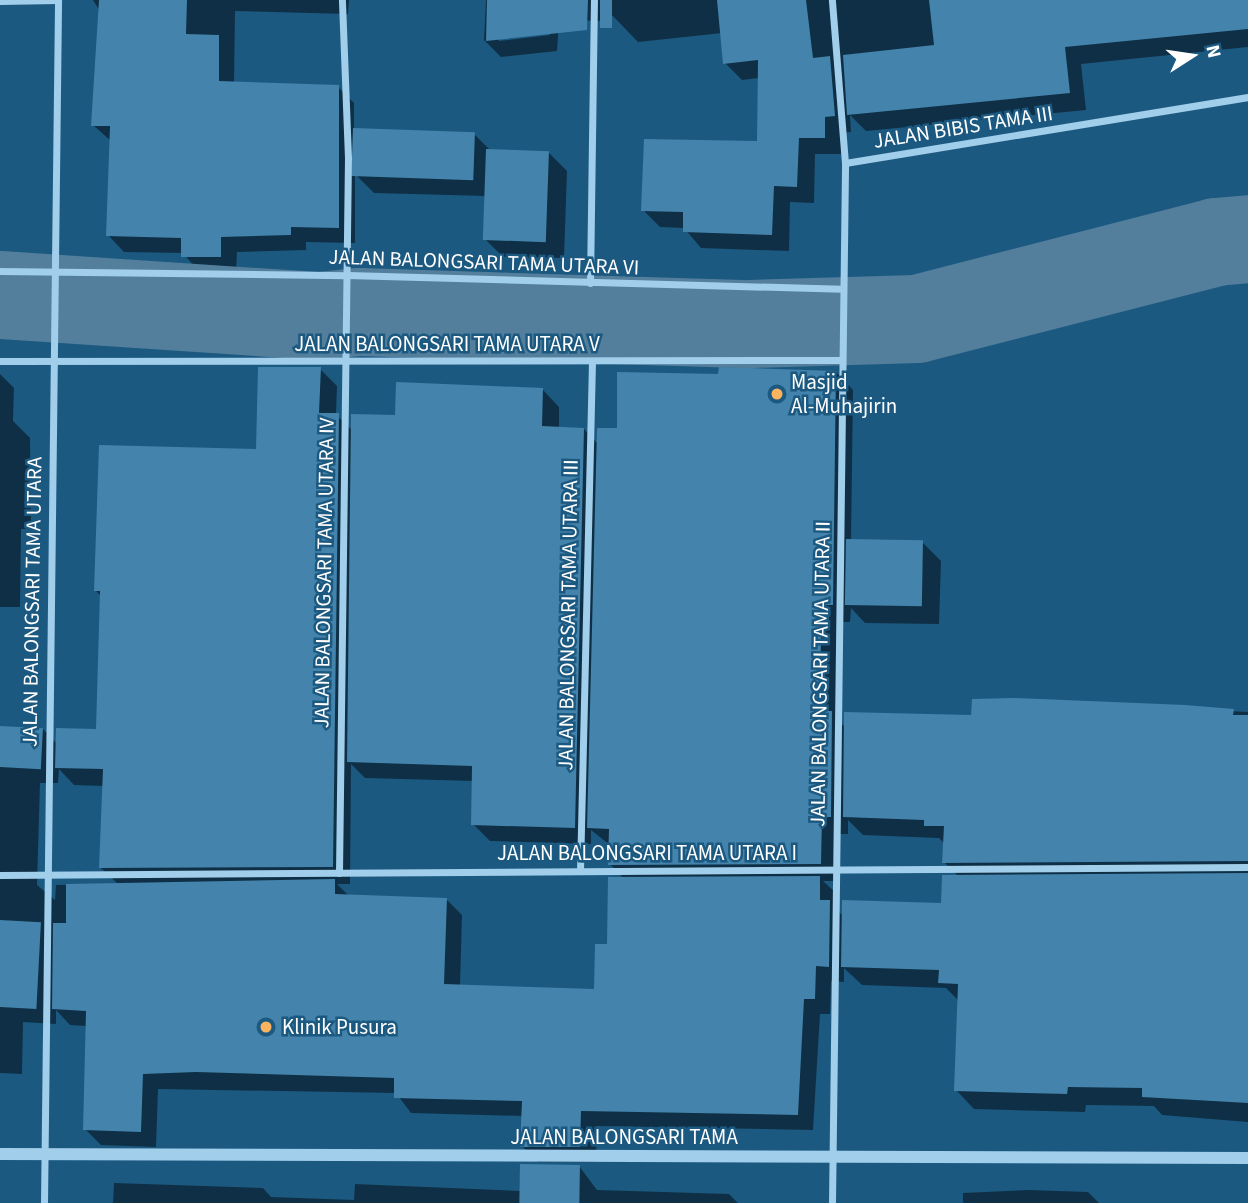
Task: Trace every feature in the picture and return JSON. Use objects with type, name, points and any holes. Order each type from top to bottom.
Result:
[{"type":"street","points":[[0,1],[58,0]]},
{"type":"street","name":"JALAN BALONGSARI TAMA UTARA","points":[[44,1203],[58,0]]},
{"type":"street","name":"JALAN BALONGSARI TAMA UTARA IV","points":[[338,873],[346,300],[342,0]]},
{"type":"street","points":[[590,283],[594,0]]},
{"type":"street","name":"JALAN BIBIS TAMA III","points":[[832,0],[845,163],[1248,97]]},
{"type":"street","points":[[841,360],[845,163]]},
{"type":"street","name":"JALAN BALONGSARI TAMA UTARA VI","points":[[0,271],[346,275],[842,289]]},
{"type":"street","name":"JALAN BALONGSARI TAMA UTARA V","points":[[0,361],[841,360]]},
{"type":"street","name":"JALAN BALONGSARI TAMA UTARA II","points":[[832,1203],[841,360]]},
{"type":"street","name":"JALAN BALONGSARI TAMA UTARA III","points":[[580,871],[592,361]]},
{"type":"street","name":"JALAN BALONGSARI TAMA UTARA I","points":[[0,875],[1248,867]]},
{"type":"street","name":"JALAN BALONGSARI TAMA","points":[[0,1154],[1248,1158]]},
{"type":"building","points":[[99,0],[187,0],[186,34],[219,35],[219,81],[339,85],[339,228],[291,227],[291,235],[221,237],[221,257],[181,257],[181,238],[106,236],[110,126],[91,126]]},
{"type":"building","points":[[487,0],[588,0],[587,30],[486,41]]},
{"type":"building","points":[[600,0],[612,0],[612,28],[600,28]]},
{"type":"building","points":[[717,0],[806,0],[813,58],[830,56],[835,116],[825,117],[825,138],[799,138],[797,187],[774,186],[772,235],[683,232],[683,212],[641,211],[644,139],[757,141],[758,60],[723,64]]},
{"type":"building","points":[[929,0],[1248,0],[1248,29],[1065,47],[1070,93],[847,115],[843,55],[934,45]]},
{"type":"building","points":[[353,128],[475,132],[473,180],[351,176]]},
{"type":"building","points":[[486,149],[549,151],[546,242],[483,240]]},
{"type":"building","points":[[258,367],[321,367],[319,413],[339,413],[333,867],[99,868],[103,769],[55,768],[56,728],[96,729],[100,591],[94,591],[99,445],[256,449]]},
{"type":"building","points":[[719,367],[836,371],[833,605],[822,605],[819,711],[832,711],[831,817],[822,817],[821,864],[608,865],[609,829],[587,828],[597,428],[617,428],[617,372],[718,374]]},
{"type":"building","points":[[396,382],[543,388],[542,426],[584,428],[575,828],[471,825],[472,766],[347,762],[351,414],[395,415]]},
{"type":"building","points":[[846,539],[923,540],[922,606],[845,605]]},
{"type":"building","points":[[1013,698],[1185,705],[1234,709],[1233,715],[1248,715],[1248,861],[942,863],[944,826],[924,826],[924,820],[843,817],[844,712],[971,715],[972,699]]},
{"type":"building","points":[[0,726],[43,728],[41,769],[0,767]]},
{"type":"building","points":[[1248,873],[1248,1103],[1142,1097],[1142,1088],[1068,1087],[1067,1094],[954,1091],[958,984],[938,983],[939,970],[841,967],[842,900],[941,903],[942,875]]},
{"type":"building","points":[[820,876],[820,900],[830,900],[829,967],[816,966],[815,999],[804,999],[798,1115],[581,1111],[580,1147],[520,1147],[522,1101],[394,1098],[394,1078],[196,1072],[143,1074],[141,1132],[83,1130],[86,1011],[52,1009],[53,923],[66,923],[66,884],[335,879],[335,894],[447,898],[444,984],[594,989],[595,944],[607,944],[608,877]]},
{"type":"building","points":[[0,920],[41,922],[36,1009],[0,1007]]},
{"type":"building","points":[[520,1164],[580,1165],[579,1203],[519,1203]]},
{"type":"waterway","points":[[0,295],[320,316],[359,312],[750,324],[917,319],[1216,242],[1248,239]]},
{"type":"place","name":"Masjid Al-Muhajirin","points":[[777,394]]},
{"type":"place","name":"Klinik Pusura","points":[[266,1027]]}]
